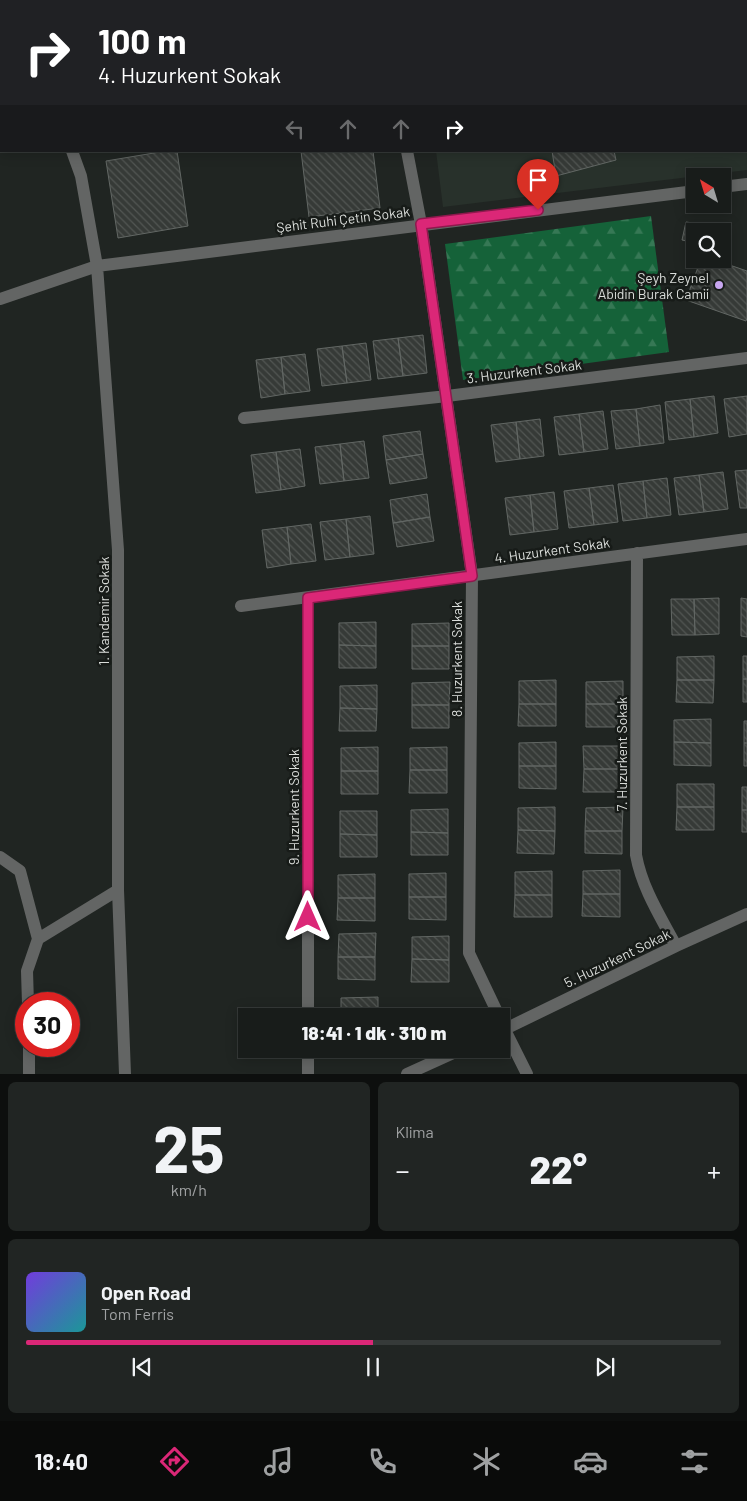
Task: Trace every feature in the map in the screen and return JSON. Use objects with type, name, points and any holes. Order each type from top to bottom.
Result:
[{"type":"street","name":"1. Kandemir Sokak","points":[[72,152],[81,176],[97,266],[118,550],[118,890],[125,1074]]},
{"type":"street","name":"8. Huzurkent Sokak","points":[[407,152],[421,224],[472,576],[469,953],[494,1008]]},
{"type":"street","points":[[731,186],[747,184]]},
{"type":"street","name":"Şehit Ruhi Çetin Sokak","points":[[0,299],[97,266],[686,192]]},
{"type":"street","name":"3. Huzurkent Sokak","points":[[244,418],[446,396],[747,358]]},
{"type":"street","name":"4. Huzurkent Sokak","points":[[241,606],[747,539]]},
{"type":"street","name":"7. Huzurkent Sokak","points":[[637,553],[636,855],[639,872],[645,887],[676,946]]},
{"type":"street","name":"9. Huzurkent Sokak","points":[[308,598],[308,1008]]},
{"type":"street","points":[[0,857],[20,871],[38,939],[27,971],[28,992]]},
{"type":"street","points":[[38,939],[118,890]]},
{"type":"street","name":"5. Huzurkent Sokak","points":[[510,1024],[747,914]]},
{"type":"street","points":[[510,1043],[527,1074]]},
{"type":"street","points":[[29,1057],[29,1074]]},
{"type":"street","points":[[308,1058],[308,1074]]},
{"type":"street","points":[[407,1074],[442,1058]]},
{"type":"shaded area","points":[[436,152],[747,152],[747,170],[731,172],[731,168],[686,168],[686,177],[443,207]]},
{"type":"green space","points":[[651,216],[669,352],[463,380],[445,244]]},
{"type":"building","points":[[160,152],[177,152],[188,226],[118,238],[106,161]]},
{"type":"building","points":[[301,152],[373,152],[380,208],[309,217]]},
{"type":"building","points":[[552,152],[614,152],[616,160],[556,176]]},
{"type":"building","points":[[686,222],[693,223],[686,223],[686,241],[682,240]]},
{"type":"building","name":"Şeyh Zeynel Abidin Burak Camii","points":[[731,266],[747,271],[746,321],[686,300],[698,268],[731,268]]},
{"type":"building","points":[[423,335],[427,373],[403,376],[398,338]]},
{"type":"building","points":[[398,338],[403,376],[378,379],[373,341]]},
{"type":"building","points":[[366,343],[371,380],[347,383],[342,346]]},
{"type":"building","points":[[342,346],[347,383],[322,386],[317,349]]},
{"type":"building","points":[[305,354],[310,391],[285,394],[281,357]]},
{"type":"building","points":[[281,357],[285,394],[261,398],[256,360]]},
{"type":"building","points":[[714,396],[718,433],[694,437],[690,399]]},
{"type":"building","points":[[747,396],[747,434],[729,437],[724,399]]},
{"type":"building","points":[[690,399],[694,437],[669,440],[665,402]]},
{"type":"building","points":[[660,405],[664,443],[640,446],[636,409]]},
{"type":"building","points":[[636,409],[640,446],[616,449],[611,411]]},
{"type":"building","points":[[603,411],[608,449],[584,452],[579,414]]},
{"type":"building","points":[[579,414],[584,452],[559,455],[554,417]]},
{"type":"building","points":[[540,419],[544,456],[520,459],[516,422]]},
{"type":"building","points":[[516,422],[520,459],[496,462],[491,425]]},
{"type":"building","points":[[420,431],[423,454],[386,460],[383,436]]},
{"type":"building","points":[[364,441],[369,478],[344,481],[340,444]]},
{"type":"building","points":[[340,444],[344,481],[320,484],[315,447]]},
{"type":"building","points":[[300,449],[305,486],[281,490],[276,452]]},
{"type":"building","points":[[276,452],[281,490],[256,493],[251,455]]},
{"type":"building","points":[[423,454],[427,478],[390,484],[386,460]]},
{"type":"building","points":[[747,470],[747,508],[740,508],[735,471]]},
{"type":"building","points":[[723,472],[728,509],[704,512],[699,475]]},
{"type":"building","points":[[699,475],[704,512],[679,515],[674,478]]},
{"type":"building","points":[[667,478],[671,515],[647,518],[643,481]]},
{"type":"building","points":[[643,481],[647,518],[623,521],[618,484]]},
{"type":"building","points":[[613,485],[618,522],[594,525],[589,488]]},
{"type":"building","points":[[589,488],[594,525],[569,528],[564,491]]},
{"type":"building","points":[[554,492],[558,529],[534,532],[530,495]]},
{"type":"building","points":[[427,494],[430,517],[393,523],[390,500]]},
{"type":"building","points":[[530,495],[534,532],[510,535],[505,498]]},
{"type":"building","points":[[370,516],[374,554],[350,557],[346,519]]},
{"type":"building","points":[[430,517],[434,541],[397,547],[393,523]]},
{"type":"building","points":[[346,519],[350,557],[325,560],[320,522]]},
{"type":"building","points":[[311,524],[316,561],[291,564],[287,527]]},
{"type":"building","points":[[287,527],[291,564],[267,568],[262,530]]},
{"type":"building","points":[[719,598],[719,634],[695,635],[694,599]]},
{"type":"building","points":[[741,598],[747,599],[747,637],[741,636]]},
{"type":"building","points":[[671,599],[694,599],[695,635],[672,635]]},
{"type":"building","points":[[376,622],[376,646],[339,645],[339,623]]},
{"type":"building","points":[[449,623],[449,646],[412,646],[412,624]]},
{"type":"building","points":[[339,645],[376,646],[376,668],[339,668]]},
{"type":"building","points":[[412,646],[449,646],[449,669],[412,669]]},
{"type":"building","points":[[714,656],[714,680],[677,680],[677,657]]},
{"type":"building","points":[[743,656],[747,656],[747,679],[743,679]]},
{"type":"building","points":[[743,679],[747,679],[747,702],[743,702]]},
{"type":"building","points":[[556,680],[556,704],[519,704],[519,681]]},
{"type":"building","points":[[677,680],[714,680],[713,703],[676,702]]},
{"type":"building","points":[[623,681],[623,704],[586,704],[586,682]]},
{"type":"building","points":[[450,682],[449,705],[412,705],[412,683]]},
{"type":"building","points":[[377,685],[377,709],[340,708],[340,686]]},
{"type":"building","points":[[519,704],[556,704],[556,726],[518,726]]},
{"type":"building","points":[[586,704],[623,704],[623,727],[586,727]]},
{"type":"building","points":[[412,705],[449,705],[449,728],[412,728]]},
{"type":"building","points":[[340,708],[377,709],[376,731],[339,731]]},
{"type":"building","points":[[711,719],[711,743],[674,742],[674,720]]},
{"type":"building","points":[[744,721],[747,721],[747,743],[744,743]]},
{"type":"building","points":[[556,742],[556,766],[519,766],[519,743]]},
{"type":"building","points":[[674,742],[711,743],[711,766],[674,765]]},
{"type":"building","points":[[744,743],[747,743],[747,766],[744,766]]},
{"type":"building","points":[[583,746],[621,746],[621,769],[584,769]]},
{"type":"building","points":[[378,747],[378,771],[341,771],[341,748]]},
{"type":"building","points":[[447,747],[447,770],[410,770],[410,748]]},
{"type":"building","points":[[519,766],[556,766],[556,789],[519,788]]},
{"type":"building","points":[[584,769],[621,769],[620,792],[583,792]]},
{"type":"building","points":[[410,770],[447,770],[447,793],[409,793]]},
{"type":"building","points":[[341,771],[378,771],[378,794],[341,794]]},
{"type":"building","points":[[677,784],[714,784],[714,807],[677,807]]},
{"type":"building","points":[[742,787],[747,787],[747,810],[742,810]]},
{"type":"building","points":[[555,807],[555,831],[518,830],[518,808]]},
{"type":"building","points":[[623,807],[622,831],[585,831],[586,808]]},
{"type":"building","points":[[677,807],[714,807],[714,830],[676,830]]},
{"type":"building","points":[[448,809],[448,833],[411,832],[411,810]]},
{"type":"building","points":[[742,810],[747,810],[747,832],[742,832]]},
{"type":"building","points":[[340,811],[377,811],[377,835],[340,834]]},
{"type":"building","points":[[518,830],[555,831],[554,854],[517,853]]},
{"type":"building","points":[[585,831],[622,831],[622,854],[585,853]]},
{"type":"building","points":[[411,832],[448,833],[448,855],[411,855]]},
{"type":"building","points":[[340,834],[377,835],[377,857],[340,857]]},
{"type":"building","points":[[620,870],[620,894],[583,894],[583,871]]},
{"type":"building","points":[[552,871],[552,895],[515,895],[515,872]]},
{"type":"building","points":[[446,873],[446,897],[409,897],[409,874]]},
{"type":"building","points":[[375,874],[375,898],[338,898],[338,875]]},
{"type":"building","points":[[583,894],[620,894],[620,917],[582,916]]},
{"type":"building","points":[[515,895],[552,895],[552,917],[514,917]]},
{"type":"building","points":[[409,897],[446,897],[446,920],[409,919]]},
{"type":"building","points":[[338,898],[375,898],[375,921],[337,920]]},
{"type":"building","points":[[376,933],[375,957],[338,957],[339,934]]},
{"type":"building","points":[[449,936],[449,960],[412,959],[412,937]]},
{"type":"building","points":[[338,957],[375,957],[375,980],[338,979]]},
{"type":"building","points":[[412,959],[449,960],[449,982],[411,982]]},
{"type":"building","points":[[378,997],[378,1008],[341,1008],[341,998]]},
{"type":"place","name":"Şeyh Zeynel Abidin Burak Camii","points":[[719,285]]},
{"type":"route","points":[[308,917],[308,598],[472,576],[421,224],[538,210]]}]
